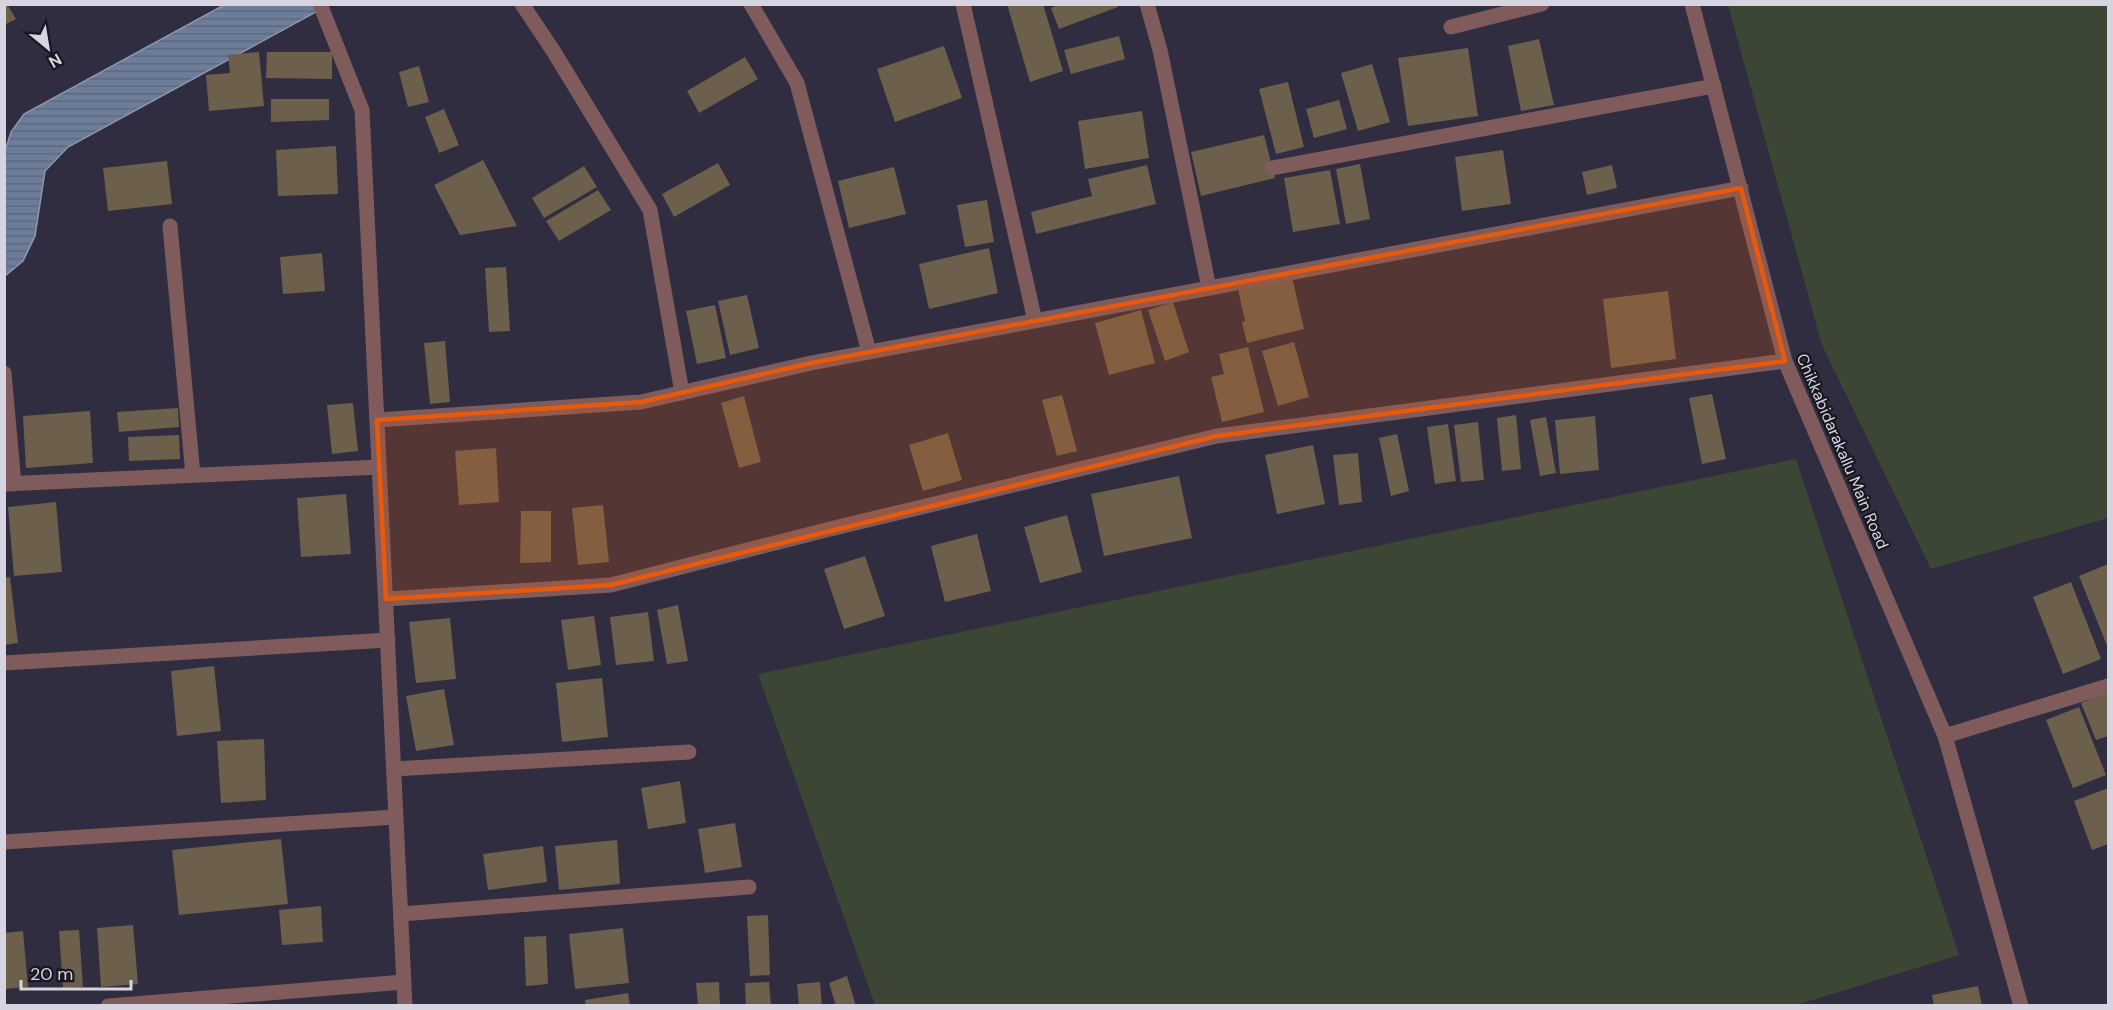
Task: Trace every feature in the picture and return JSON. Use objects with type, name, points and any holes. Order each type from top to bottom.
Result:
[{"type":"street","points":[[320,4],[362,110],[405,1005]]},
{"type":"street","points":[[522,4],[554,52],[650,210],[682,393]]},
{"type":"street","points":[[751,4],[797,83],[869,352]]},
{"type":"street","points":[[963,4],[1035,321]]},
{"type":"street","points":[[1147,4],[1160,50],[1209,288]]},
{"type":"street","points":[[1451,27],[1542,4]]},
{"type":"street","name":"Chikkabidarakallu Main Road","points":[[1692,4],[1785,361],[1945,736],[2021,1005]]},
{"type":"street","points":[[1272,168],[1714,86]]},
{"type":"street","points":[[377,420],[642,402],[811,363],[1741,189]]},
{"type":"street","points":[[170,226],[194,475]]},
{"type":"street","points":[[386,599],[611,585],[837,527],[1217,436],[1785,361]]},
{"type":"street","points":[[4,373],[9,484],[379,467]]},
{"type":"street","points":[[4,663],[388,640]]},
{"type":"street","points":[[1945,736],[2109,686]]},
{"type":"street","points":[[394,769],[689,752]]},
{"type":"street","points":[[4,842],[396,817]]},
{"type":"street","points":[[401,914],[749,887]]},
{"type":"street","points":[[108,1005],[404,982]]},
{"type":"highlighted area","points":[[1741,188],[1785,361],[1217,436],[611,585],[386,599],[377,420],[641,402],[811,363]]},
{"type":"green space","points":[[1728,5],[2108,5],[2108,518],[1931,569],[1822,345]]},
{"type":"green space","points":[[1796,459],[1959,955],[1793,1006],[875,1005],[758,674]]},
{"type":"water","points":[[224,5],[313,5],[316,12],[68,147],[45,171],[35,236],[23,261],[5,276],[5,151],[11,132],[24,114]]},
{"type":"building","points":[[4,4],[7,4],[16,19],[4,25]]},
{"type":"building","points":[[1007,4],[1043,4],[1063,71],[1030,82]]},
{"type":"building","points":[[1060,4],[1118,4],[1118,7],[1059,29],[1051,8]]},
{"type":"building","points":[[1119,36],[1125,59],[1071,74],[1064,50]]},
{"type":"building","points":[[1539,39],[1554,105],[1521,111],[1508,46]]},
{"type":"building","points":[[944,46],[962,98],[895,122],[877,69]]},
{"type":"building","points":[[1468,48],[1478,116],[1408,126],[1398,58]]},
{"type":"building","points":[[259,52],[264,106],[209,111],[206,75],[230,73],[228,55]]},
{"type":"building","points":[[267,52],[332,52],[332,79],[266,78]]},
{"type":"building","points":[[745,57],[758,79],[699,113],[687,91]]},
{"type":"building","points":[[1372,64],[1390,122],[1358,131],[1341,73]]},
{"type":"building","points":[[419,66],[429,102],[408,107],[399,72]]},
{"type":"building","points":[[1288,82],[1304,147],[1276,154],[1259,89]]},
{"type":"building","points":[[271,99],[329,99],[329,120],[271,122]]},
{"type":"building","points":[[1339,100],[1347,129],[1314,138],[1306,109]]},
{"type":"building","points":[[444,109],[459,145],[439,153],[425,117]]},
{"type":"building","points":[[1142,111],[1149,158],[1085,169],[1078,121]]},
{"type":"building","points":[[1264,135],[1275,178],[1201,196],[1191,152]]},
{"type":"building","points":[[336,146],[338,194],[278,196],[276,150]]},
{"type":"building","points":[[1503,150],[1511,204],[1462,211],[1455,157]]},
{"type":"building","points":[[483,160],[517,226],[460,235],[434,185]]},
{"type":"building","points":[[167,161],[172,204],[108,211],[103,168]]},
{"type":"building","points":[[718,163],[730,185],[674,217],[662,194]]},
{"type":"building","points":[[1360,164],[1370,219],[1346,224],[1336,169]]},
{"type":"building","points":[[1147,165],[1156,204],[1036,234],[1031,212],[1092,196],[1088,179]]},
{"type":"building","points":[[1612,165],[1617,188],[1587,195],[1582,172]]},
{"type":"building","points":[[584,166],[597,187],[544,218],[532,198]]},
{"type":"building","points":[[894,167],[906,214],[849,228],[838,181]]},
{"type":"building","points":[[1330,170],[1340,224],[1293,232],[1284,178]]},
{"type":"building","points":[[598,190],[611,210],[559,241],[546,221]]},
{"type":"building","points":[[987,200],[994,242],[965,247],[957,205]]},
{"type":"building","points":[[989,248],[998,293],[929,309],[919,264]]},
{"type":"building","points":[[322,253],[325,291],[283,294],[280,257]]},
{"type":"building","points":[[506,267],[510,331],[489,332],[485,268]]},
{"type":"building","points":[[1292,277],[1304,329],[1247,343],[1238,289]]},
{"type":"building","points":[[1668,291],[1676,359],[1611,368],[1603,299]]},
{"type":"building","points":[[747,295],[759,348],[730,355],[718,301]]},
{"type":"building","points":[[1173,302],[1189,352],[1165,361],[1148,310]]},
{"type":"building","points":[[715,305],[726,358],[697,364],[686,311]]},
{"type":"building","points":[[1141,310],[1155,363],[1109,375],[1095,323]]},
{"type":"building","points":[[445,341],[450,402],[430,404],[424,343]]},
{"type":"building","points":[[1294,342],[1309,397],[1278,406],[1262,351]]},
{"type":"building","points":[[1248,347],[1264,412],[1222,422],[1211,377],[1224,374],[1219,354]]},
{"type":"building","points":[[1712,394],[1726,459],[1702,464],[1689,398]]},
{"type":"building","points":[[1062,395],[1077,451],[1057,456],[1042,400]]},
{"type":"building","points":[[744,396],[761,462],[739,468],[721,403]]},
{"type":"building","points":[[353,403],[358,451],[332,454],[327,405]]},
{"type":"building","points":[[178,408],[179,427],[119,432],[117,412]]},
{"type":"building","points":[[90,411],[93,463],[26,468],[23,416]]},
{"type":"building","points":[[1516,415],[1521,469],[1502,471],[1497,418]]},
{"type":"building","points":[[1595,416],[1599,470],[1560,474],[1555,420]]},
{"type":"building","points":[[1546,417],[1556,473],[1540,476],[1530,420]]},
{"type":"building","points":[[1478,422],[1484,480],[1461,482],[1454,425]]},
{"type":"building","points":[[1448,424],[1456,481],[1435,484],[1427,427]]},
{"type":"building","points":[[948,433],[962,480],[923,491],[909,445]]},
{"type":"building","points":[[1397,434],[1409,491],[1391,496],[1379,438]]},
{"type":"building","points":[[179,435],[180,459],[129,461],[128,437]]},
{"type":"building","points":[[1313,445],[1325,504],[1277,514],[1265,455]]},
{"type":"building","points":[[496,448],[499,502],[459,505],[455,451]]},
{"type":"building","points":[[1358,453],[1362,502],[1339,505],[1333,455]]},
{"type":"building","points":[[1179,476],[1192,538],[1104,556],[1091,494]]},
{"type":"building","points":[[346,494],[351,554],[301,557],[297,498]]},
{"type":"building","points":[[56,502],[62,572],[14,576],[8,507]]},
{"type":"building","points":[[603,505],[609,562],[578,565],[572,508]]},
{"type":"building","points":[[521,511],[551,511],[551,562],[520,563]]},
{"type":"building","points":[[1067,515],[1082,572],[1040,583],[1024,527]]},
{"type":"building","points":[[977,534],[991,591],[945,602],[931,546]]},
{"type":"building","points":[[865,556],[885,616],[844,629],[824,569]]},
{"type":"building","points":[[2108,564],[2108,648],[2079,576]]},
{"type":"building","points":[[10,577],[18,643],[4,645],[4,578]]},
{"type":"building","points":[[2071,582],[2101,659],[2063,674],[2033,597]]},
{"type":"building","points":[[678,605],[688,661],[667,664],[657,610]]},
{"type":"building","points":[[648,612],[654,661],[616,665],[610,617]]},
{"type":"building","points":[[594,616],[601,665],[568,670],[561,620]]},
{"type":"building","points":[[450,618],[456,679],[416,683],[409,622]]},
{"type":"building","points":[[214,666],[221,731],[177,736],[171,671]]},
{"type":"building","points":[[602,678],[608,737],[562,742],[556,683]]},
{"type":"building","points":[[444,689],[454,745],[416,751],[406,696]]},
{"type":"building","points":[[2108,693],[2108,736],[2096,740],[2081,703]]},
{"type":"building","points":[[2079,707],[2106,775],[2073,788],[2046,720]]},
{"type":"building","points":[[264,739],[266,800],[221,803],[217,741]]},
{"type":"building","points":[[680,781],[686,823],[648,829],[641,788]]},
{"type":"building","points":[[2108,788],[2108,844],[2092,850],[2074,801]]},
{"type":"building","points":[[735,823],[742,867],[705,873],[698,829]]},
{"type":"building","points":[[281,839],[288,904],[179,915],[172,850]]},
{"type":"building","points":[[617,840],[620,884],[559,890],[555,846]]},
{"type":"building","points":[[543,846],[547,882],[488,890],[483,854]]},
{"type":"building","points":[[321,906],[323,942],[282,945],[279,910]]},
{"type":"building","points":[[768,915],[770,975],[750,976],[747,916]]},
{"type":"building","points":[[133,925],[138,984],[101,987],[97,928]]},
{"type":"building","points":[[623,928],[629,983],[575,989],[569,934]]},
{"type":"building","points":[[79,930],[83,987],[63,988],[59,931]]},
{"type":"building","points":[[23,931],[28,987],[4,989],[4,933]]},
{"type":"building","points":[[546,936],[548,984],[526,986],[524,937]]},
{"type":"building","points":[[847,976],[856,1006],[836,1006],[829,983]]},
{"type":"building","points":[[719,982],[720,1006],[698,1006],[696,983]]},
{"type":"building","points":[[769,982],[771,1006],[746,1006],[745,983]]},
{"type":"building","points":[[820,982],[822,1006],[799,1006],[797,984]]},
{"type":"building","points":[[1978,986],[1982,1006],[1934,1006],[1932,995]]},
{"type":"building","points":[[628,993],[630,1006],[586,1006],[585,1000]]}]
